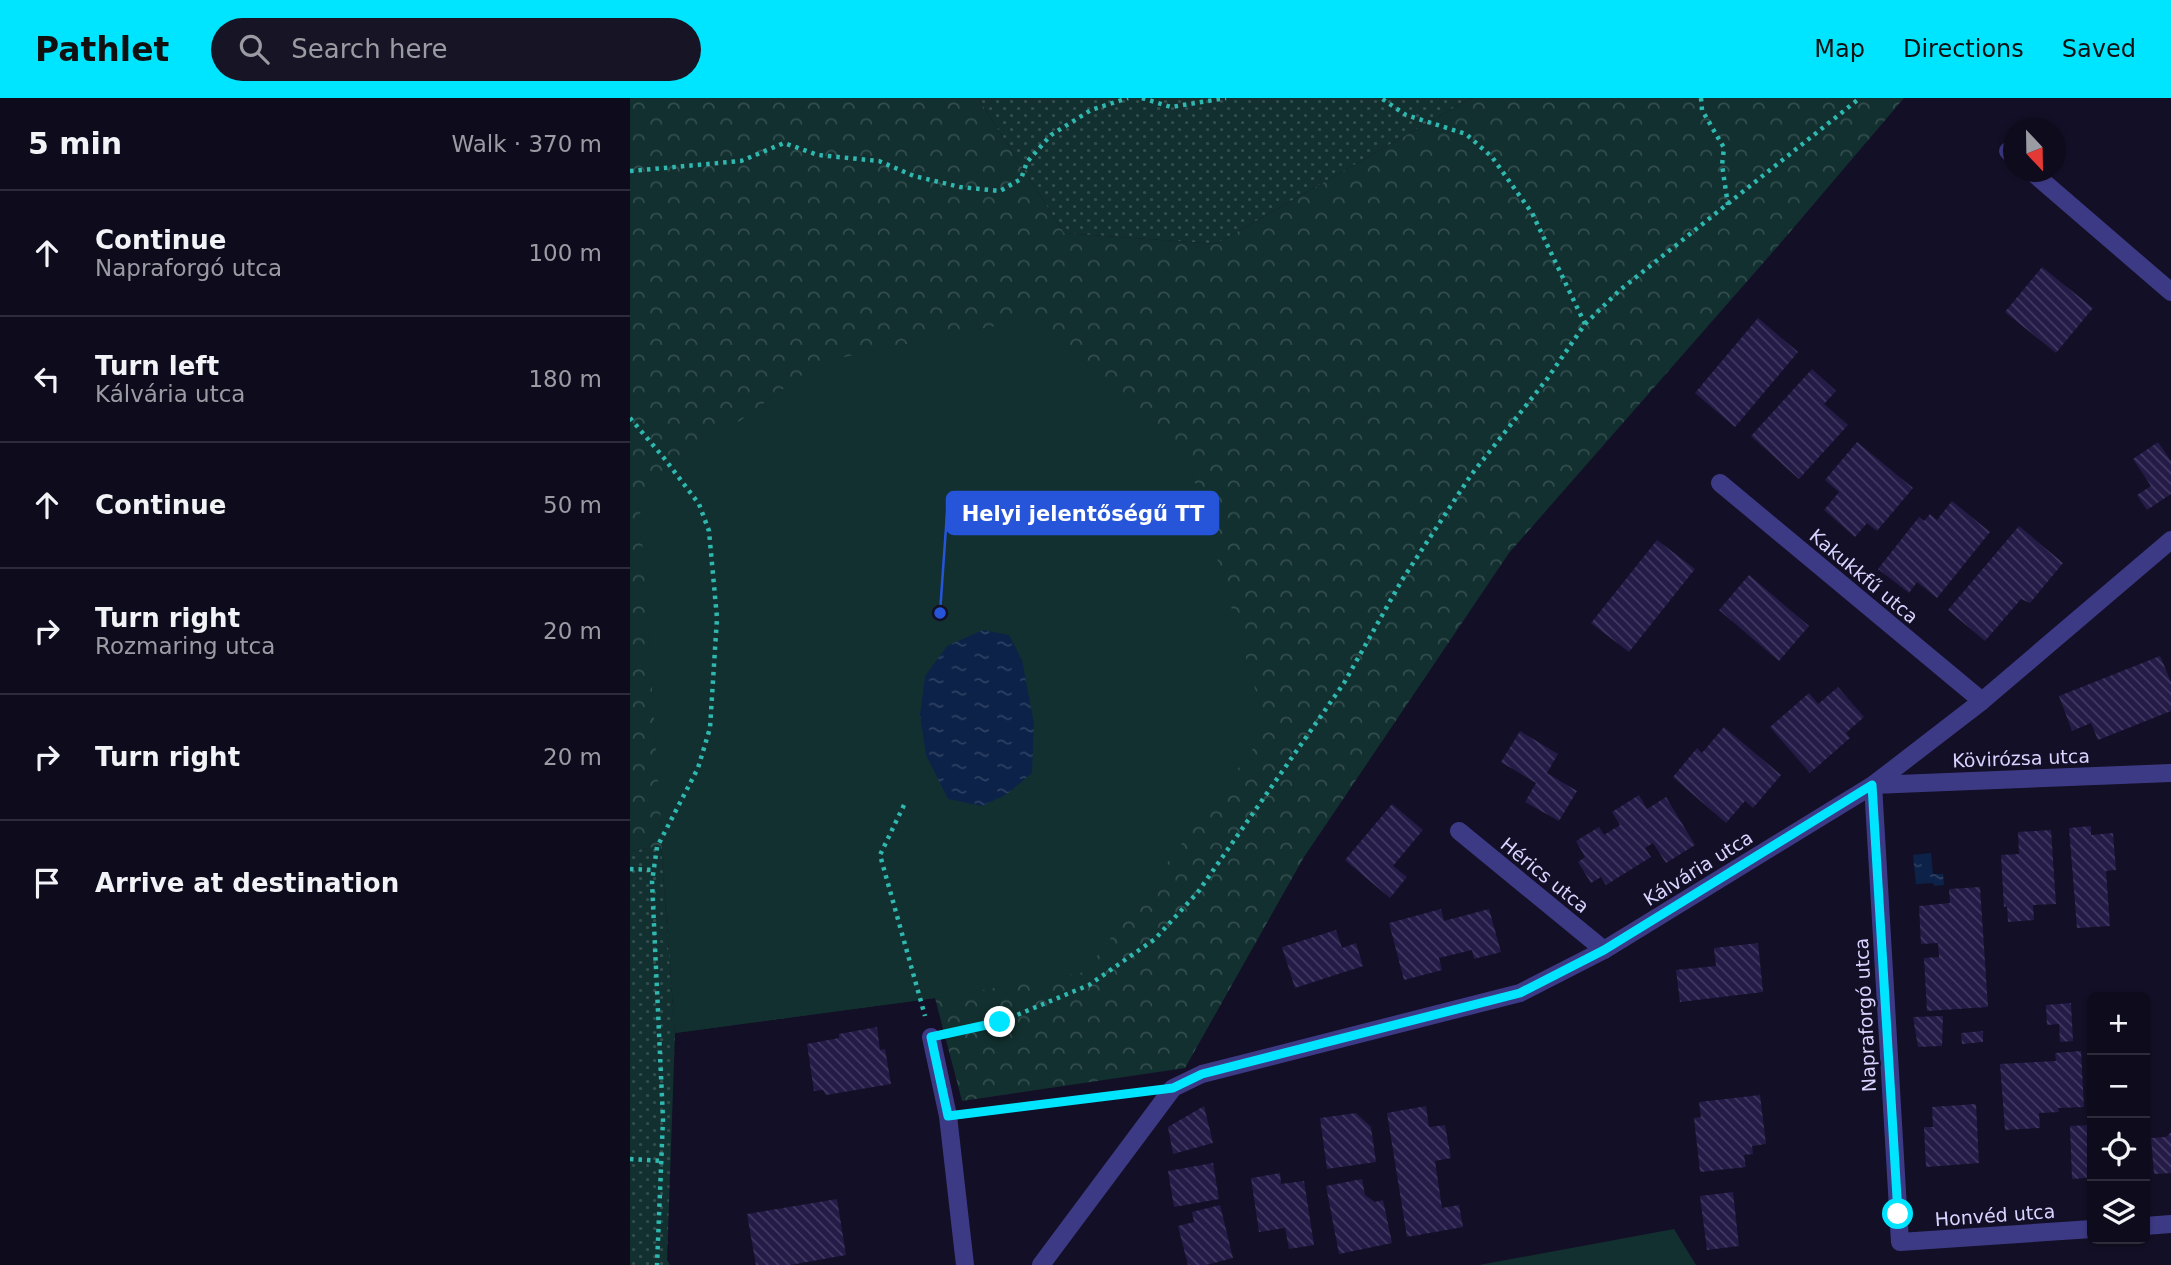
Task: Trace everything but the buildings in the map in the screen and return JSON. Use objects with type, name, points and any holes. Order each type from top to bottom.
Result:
[{"type":"street","points":[[2044,182],[2171,292]]},
{"type":"street","name":"Kakukkfű utca","points":[[1720,483],[1982,701]]},
{"type":"street","name":"Kálvária utca","points":[[1173,1088],[1202,1074],[1520,993],[1604,950],[1872,785],[1982,701],[2171,541]]},
{"type":"street","name":"Kövirózsa utca","points":[[1872,785],[2171,773]]},
{"type":"street","name":"Napraforgó utca","points":[[1872,785],[1900,1242]]},
{"type":"street","name":"Hérics utca","points":[[1460,831],[1604,950]]},
{"type":"street","points":[[931,1037],[948,1116],[965,1265]]},
{"type":"street","points":[[1041,1265],[1173,1088]]},
{"type":"street","points":[[2150,1226],[2171,1224]]},
{"type":"street","name":"Honvéd utca","points":[[1900,1242],[2087,1229]]},
{"type":"path","points":[[630,171],[741,161],[784,143],[818,155],[879,161],[914,176],[960,187],[1000,191],[1021,179],[1027,162],[1051,135],[1091,110],[1128,98]]},
{"type":"path","points":[[1142,98],[1171,107],[1226,98]]},
{"type":"path","points":[[1701,98],[1702,110],[1724,148],[1722,165],[1728,205]]},
{"type":"path","points":[[904,805],[880,855],[931,1037],[1000,1022],[1046,1004],[1089,985],[1156,939],[1198,892],[1344,683],[1402,580],[1471,475],[1547,379],[1585,324],[1620,290],[1860,98]]},
{"type":"path","points":[[1382,99],[1406,115],[1466,134],[1492,157],[1532,212],[1585,324]]},
{"type":"path","points":[[630,418],[699,504],[709,530],[717,618],[710,728],[698,768],[657,847],[652,882],[663,1119],[657,1265]]},
{"type":"path","points":[[630,869],[654,870]]},
{"type":"path","points":[[948,1116],[1173,1088]]},
{"type":"path","points":[[630,1159],[662,1161]]},
{"type":"green space","points":[[630,98],[978,98],[1064,233],[1216,244],[1471,98],[1904,98],[1509,553],[1304,857],[1185,1068],[962,1101],[935,998],[675,1033],[661,846],[630,851]]},
{"type":"green space","points":[[978,98],[1471,98],[1216,244],[1064,233]]},
{"type":"green space","points":[[1038,317],[1190,466],[1267,730],[1085,972],[936,998],[675,1033],[639,495],[820,362]]},
{"type":"green space","points":[[661,846],[675,1033],[667,1260],[670,1265],[630,1265],[630,851]]},
{"type":"green space","points":[[1674,1229],[1696,1265],[1479,1265]]},
{"type":"water","points":[[983,630],[1009,635],[1022,660],[1034,724],[1032,773],[1007,794],[982,806],[948,799],[926,755],[920,715],[925,676],[947,646]]},
{"type":"water","points":[[1931,853],[1933,874],[1943,874],[1944,885],[1916,884],[1913,855]]},
{"type":"place","name":"Helyi jelentőségű TT","points":[[940,613]]},
{"type":"route","points":[[1000,1022],[931,1037],[948,1116],[1173,1088],[1202,1074],[1520,993],[1604,950],[1872,785],[1898,1214]]}]
